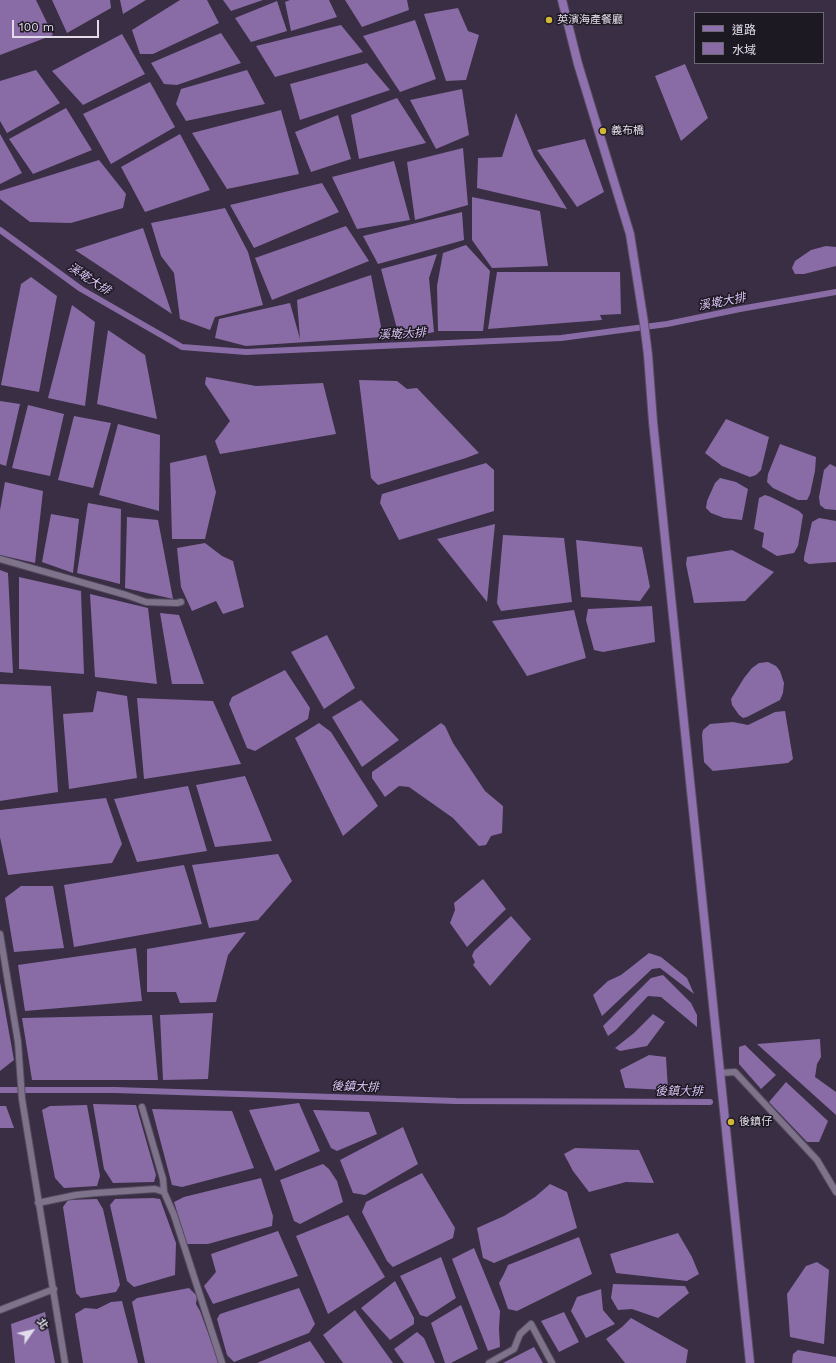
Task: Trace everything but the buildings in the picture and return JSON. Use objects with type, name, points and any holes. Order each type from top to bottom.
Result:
[{"type":"main road","points":[[562,0],[578,64],[630,234],[645,326],[654,429],[750,1363]]},
{"type":"street","points":[[0,560],[146,602],[181,602]]},
{"type":"street","points":[[0,934],[18,1042],[22,1099],[65,1363]]},
{"type":"street","points":[[720,1073],[735,1072],[818,1160],[836,1192]]},
{"type":"street","points":[[142,1107],[163,1179],[164,1192],[174,1214],[222,1363]]},
{"type":"street","points":[[38,1203],[76,1195],[96,1193],[155,1189],[164,1192]]},
{"type":"street","points":[[0,1310],[54,1289]]},
{"type":"street","points":[[489,1363],[514,1348],[520,1334],[532,1324],[552,1363]]},
{"type":"water","points":[[0,0],[36,0],[53,35],[0,55]]},
{"type":"water","points":[[52,0],[110,0],[111,8],[67,33]]},
{"type":"water","points":[[120,0],[146,0],[123,14]]},
{"type":"water","points":[[180,0],[207,0],[219,23],[153,54],[140,54],[132,30]]},
{"type":"water","points":[[223,0],[263,0],[231,11]]},
{"type":"water","points":[[290,0],[329,0],[337,17],[291,31],[285,2]]},
{"type":"water","points":[[345,0],[407,0],[409,10],[362,27]]},
{"type":"water","points":[[277,1],[287,31],[251,42],[235,18]]},
{"type":"water","points":[[458,8],[468,31],[479,35],[466,80],[446,81],[424,14]]},
{"type":"water","points":[[415,20],[436,79],[400,92],[363,36]]},
{"type":"water","points":[[341,25],[363,52],[275,77],[256,46]]},
{"type":"water","points":[[221,33],[241,63],[177,85],[164,84],[151,63]]},
{"type":"water","points":[[122,34],[145,74],[83,105],[52,71]]},
{"type":"water","points":[[367,63],[390,90],[300,120],[290,84]]},
{"type":"water","points":[[685,64],[708,118],[681,141],[655,76]]},
{"type":"water","points":[[36,70],[60,103],[7,133],[0,121],[0,81]]},
{"type":"water","points":[[247,70],[265,104],[186,121],[176,104],[181,89]]},
{"type":"water","points":[[150,82],[175,127],[111,164],[83,114]]},
{"type":"water","points":[[462,89],[469,135],[436,149],[410,100]]},
{"type":"water","points":[[397,98],[426,143],[359,159],[351,115]]},
{"type":"water","points":[[66,108],[92,150],[33,174],[9,139]]},
{"type":"water","points":[[281,110],[299,174],[227,189],[192,133]]},
{"type":"water","points":[[516,113],[534,156],[567,209],[477,188],[478,158],[502,157]]},
{"type":"water","points":[[338,115],[351,159],[311,172],[295,132]]},
{"type":"water","points":[[0,134],[22,173],[0,184]]},
{"type":"water","points":[[180,134],[210,190],[145,212],[121,167]]},
{"type":"water","points":[[585,139],[604,192],[577,207],[537,150]]},
{"type":"water","points":[[463,148],[468,205],[415,220],[407,162]]},
{"type":"water","points":[[99,160],[126,194],[123,208],[71,223],[30,222],[0,199],[0,191]]},
{"type":"water","points":[[394,161],[410,220],[357,229],[332,177]]},
{"type":"water","points":[[322,183],[339,212],[254,248],[230,205]]},
{"type":"water","points":[[472,197],[540,211],[548,266],[492,268],[472,240]]},
{"type":"water","points":[[225,208],[248,252],[263,305],[215,317],[210,330],[180,319],[174,273],[161,256],[151,223]]},
{"type":"water","points":[[462,212],[464,240],[378,264],[363,236]]},
{"type":"water","points":[[346,226],[369,261],[272,300],[255,258]]},
{"type":"water","points":[[143,228],[172,314],[75,250]]},
{"type":"water","points":[[466,245],[490,271],[483,331],[438,331],[437,286],[443,253]]},
{"type":"water","points":[[826,246],[836,247],[836,266],[804,274],[795,274],[792,268],[795,261],[811,250]]},
{"type":"water","points":[[437,254],[429,278],[434,332],[400,340],[381,269]]},
{"type":"water","points":[[497,272],[620,272],[621,314],[600,315],[602,320],[488,329]]},
{"type":"water","points":[[371,275],[383,337],[246,346],[215,338],[219,319],[290,303],[300,339],[297,300]]},
{"type":"water","points":[[31,277],[57,296],[39,392],[1,385],[21,284]]},
{"type":"water","points":[[72,305],[95,322],[85,406],[48,398]]},
{"type":"water","points":[[108,330],[145,355],[157,419],[97,404]]},
{"type":"water","points":[[206,377],[256,386],[323,383],[336,434],[220,454],[215,441],[230,421],[205,384]]},
{"type":"water","points":[[359,380],[397,381],[407,389],[417,388],[479,453],[378,485],[371,478]]},
{"type":"water","points":[[0,401],[20,404],[6,466],[0,464]]},
{"type":"water","points":[[28,405],[64,414],[50,476],[12,468]]},
{"type":"water","points":[[74,416],[111,423],[93,488],[58,480]]},
{"type":"water","points":[[726,419],[769,437],[761,470],[756,475],[750,477],[722,466],[705,453]]},
{"type":"water","points":[[118,424],[160,435],[159,511],[99,495]]},
{"type":"water","points":[[780,444],[816,457],[815,471],[810,494],[807,500],[798,500],[773,488],[767,482],[768,474]]},
{"type":"water","points":[[206,455],[216,492],[205,539],[172,539],[170,463]]},
{"type":"water","points":[[486,463],[494,470],[494,511],[399,540],[380,503],[382,494]]},
{"type":"water","points":[[830,464],[836,467],[836,510],[825,509],[820,505],[819,497],[824,470]]},
{"type":"water","points":[[720,478],[736,482],[748,489],[742,520],[724,518],[711,513],[706,508],[707,501],[715,483]]},
{"type":"water","points":[[5,482],[43,491],[35,563],[0,555],[0,510]]},
{"type":"water","points":[[765,495],[799,511],[803,515],[798,546],[794,553],[777,556],[762,547],[764,533],[754,529],[759,498]]},
{"type":"water","points":[[88,503],[121,509],[120,584],[77,573]]},
{"type":"water","points":[[51,514],[79,519],[73,573],[42,562]]},
{"type":"water","points":[[127,517],[158,520],[173,599],[125,588]]},
{"type":"water","points":[[819,518],[836,521],[836,562],[809,564],[804,561],[812,522]]},
{"type":"water","points":[[495,524],[487,602],[437,539]]},
{"type":"water","points":[[503,535],[564,538],[572,602],[501,611],[497,603]]},
{"type":"water","points":[[576,540],[642,547],[650,587],[640,601],[581,597]]},
{"type":"water","points":[[205,543],[222,556],[233,561],[244,607],[223,614],[216,601],[192,611],[181,587],[177,548]]},
{"type":"water","points":[[732,550],[774,572],[745,601],[694,603],[686,564],[687,557]]},
{"type":"water","points":[[0,570],[8,573],[13,673],[0,672]]},
{"type":"water","points":[[19,577],[81,591],[84,674],[19,669]]},
{"type":"water","points":[[90,594],[148,608],[157,684],[95,677]]},
{"type":"water","points":[[652,606],[655,642],[603,652],[594,650],[586,620],[588,609]]},
{"type":"water","points":[[574,610],[586,658],[527,676],[492,621]]},
{"type":"water","points":[[160,613],[179,615],[204,684],[172,684]]},
{"type":"water","points":[[327,635],[355,688],[324,709],[291,652]]},
{"type":"water","points":[[768,662],[776,666],[780,671],[784,683],[783,693],[780,700],[743,718],[732,705],[731,699],[752,668],[759,663]]},
{"type":"water","points":[[285,670],[310,708],[308,719],[255,751],[247,748],[229,704],[232,697]]},
{"type":"water","points":[[0,684],[51,686],[58,792],[0,801]]},
{"type":"water","points":[[97,691],[127,696],[137,778],[69,789],[63,714],[93,712]]},
{"type":"water","points":[[137,698],[213,701],[241,764],[144,779]]},
{"type":"water","points":[[361,700],[399,740],[362,767],[332,717]]},
{"type":"water","points":[[785,711],[793,759],[788,763],[713,771],[704,762],[702,735],[703,730],[710,724],[733,722],[748,725],[775,712]]},
{"type":"water","points":[[319,723],[331,732],[378,806],[343,836],[295,738]]},
{"type":"water","points":[[441,723],[445,726],[453,743],[485,791],[503,806],[502,833],[491,836],[486,845],[479,846],[453,818],[409,787],[399,786],[385,797],[372,778],[372,772]]},
{"type":"water","points":[[245,776],[272,841],[215,847],[196,785]]},
{"type":"water","points":[[188,786],[207,851],[137,862],[114,799]]},
{"type":"water","points":[[106,798],[122,844],[112,863],[8,875],[0,837],[0,810]]},
{"type":"water","points":[[278,854],[292,881],[258,920],[209,928],[192,865]]},
{"type":"water","points":[[184,865],[202,924],[74,947],[64,885]]},
{"type":"water","points":[[483,879],[506,909],[467,947],[450,923],[455,910],[454,903]]},
{"type":"water","points":[[21,886],[53,886],[64,948],[14,952],[5,898]]},
{"type":"water","points":[[511,916],[531,939],[490,986],[473,965],[475,962],[472,956],[474,951]]},
{"type":"water","points":[[246,932],[228,955],[216,1002],[180,1003],[176,992],[147,992],[147,949]]},
{"type":"water","points":[[136,948],[142,1001],[25,1011],[18,965]]},
{"type":"water","points":[[649,953],[661,957],[687,978],[694,994],[660,968],[652,969],[602,1016],[593,995],[608,981],[621,975]]},
{"type":"water","points":[[663,975],[691,1003],[697,1015],[697,1027],[661,997],[648,996],[616,1030],[608,1036],[603,1026],[651,978]]},
{"type":"water","points":[[0,982],[14,1060],[0,1071]]},
{"type":"water","points":[[213,1013],[208,1079],[163,1080],[160,1015]]},
{"type":"water","points":[[653,1014],[665,1022],[647,1046],[620,1051],[615,1048],[634,1033]]},
{"type":"water","points":[[152,1015],[158,1080],[32,1080],[22,1018]]},
{"type":"water","points":[[820,1039],[821,1057],[817,1064],[815,1077],[836,1092],[836,1115],[757,1044]]},
{"type":"water","points":[[745,1045],[776,1075],[761,1089],[739,1064],[739,1047]]},
{"type":"water","points":[[649,1055],[666,1057],[668,1090],[625,1088],[620,1070]]},
{"type":"water","points":[[786,1082],[828,1121],[819,1142],[807,1142],[769,1102]]},
{"type":"water","points":[[299,1103],[320,1151],[275,1171],[249,1110]]},
{"type":"water","points":[[93,1104],[136,1105],[156,1175],[154,1182],[113,1183],[104,1169]]},
{"type":"water","points":[[87,1105],[100,1176],[97,1186],[64,1188],[55,1178],[42,1110],[50,1106]]},
{"type":"water","points":[[0,1106],[6,1106],[14,1128],[0,1128]]},
{"type":"water","points":[[152,1109],[232,1111],[254,1168],[182,1187],[172,1185]]},
{"type":"water","points":[[313,1110],[369,1112],[377,1134],[337,1151],[331,1148]]},
{"type":"water","points":[[403,1127],[418,1164],[365,1195],[353,1193],[340,1160]]},
{"type":"water","points":[[575,1148],[639,1150],[654,1183],[626,1182],[589,1192],[573,1171],[564,1154]]},
{"type":"water","points":[[323,1164],[329,1169],[337,1181],[343,1202],[300,1224],[294,1221],[280,1180]]},
{"type":"water","points":[[422,1173],[455,1228],[453,1238],[393,1267],[387,1261],[362,1212],[366,1202]]},
{"type":"water","points":[[261,1178],[273,1216],[272,1226],[208,1244],[187,1244],[174,1202],[184,1197]]},
{"type":"water","points":[[550,1184],[567,1192],[577,1228],[494,1263],[483,1258],[477,1228],[504,1216],[535,1197]]},
{"type":"water","points":[[97,1199],[103,1209],[120,1285],[116,1292],[81,1298],[76,1293],[63,1207],[68,1200]]},
{"type":"water","points":[[115,1199],[160,1199],[176,1243],[175,1275],[134,1287],[127,1281],[110,1205]]},
{"type":"water","points":[[348,1215],[385,1277],[328,1314],[296,1236]]},
{"type":"water","points":[[278,1231],[298,1276],[213,1304],[204,1286],[216,1272],[211,1254]]},
{"type":"water","points":[[678,1233],[692,1257],[699,1274],[687,1281],[616,1273],[610,1254]]},
{"type":"water","points":[[579,1237],[592,1274],[517,1311],[508,1309],[499,1283],[508,1265]]},
{"type":"water","points":[[474,1248],[500,1311],[500,1347],[488,1351],[452,1259]]},
{"type":"water","points":[[441,1257],[456,1298],[427,1317],[420,1315],[400,1276]]},
{"type":"water","points":[[817,1262],[829,1270],[824,1344],[790,1337],[787,1294],[806,1266]]},
{"type":"water","points":[[395,1281],[414,1318],[414,1324],[390,1340],[361,1308]]},
{"type":"water","points":[[613,1284],[685,1286],[689,1293],[658,1318],[632,1309],[618,1310],[611,1298]]},
{"type":"water","points":[[189,1288],[197,1296],[196,1304],[219,1363],[145,1363],[132,1302],[137,1298]]},
{"type":"water","points":[[299,1288],[315,1324],[309,1333],[234,1362],[227,1355],[217,1319],[220,1314]]},
{"type":"water","points":[[601,1289],[603,1310],[615,1324],[586,1338],[571,1311],[577,1297]]},
{"type":"water","points":[[122,1301],[138,1363],[83,1363],[75,1314],[85,1308],[97,1309],[111,1302]]},
{"type":"water","points":[[461,1305],[478,1349],[451,1363],[445,1363],[431,1323]]},
{"type":"water","points":[[355,1310],[393,1363],[343,1363],[323,1335]]},
{"type":"water","points":[[45,1312],[55,1363],[15,1363],[11,1324]]},
{"type":"water","points":[[564,1312],[579,1342],[559,1352],[541,1321]]},
{"type":"water","points":[[631,1318],[688,1350],[686,1363],[625,1363],[606,1339]]},
{"type":"water","points":[[417,1332],[424,1338],[435,1363],[404,1363],[394,1349]]},
{"type":"water","points":[[310,1341],[325,1363],[257,1363]]},
{"type":"water","points":[[534,1347],[543,1363],[503,1363]]},
{"type":"water","points":[[798,1350],[836,1357],[836,1363],[792,1363],[793,1354]]},
{"type":"waterway","name":"溪墘大排","points":[[0,230],[81,289],[182,347],[246,352],[561,338],[667,324],[836,292]]},
{"type":"waterway","name":"後鎮大排","points":[[0,1090],[115,1090],[456,1101],[710,1102]]},
{"type":"place","name":"英濱海產餐廳","points":[[549,20]]},
{"type":"place","name":"義布橋","points":[[603,131]]},
{"type":"place","name":"後鎮仔","points":[[731,1122]]}]
